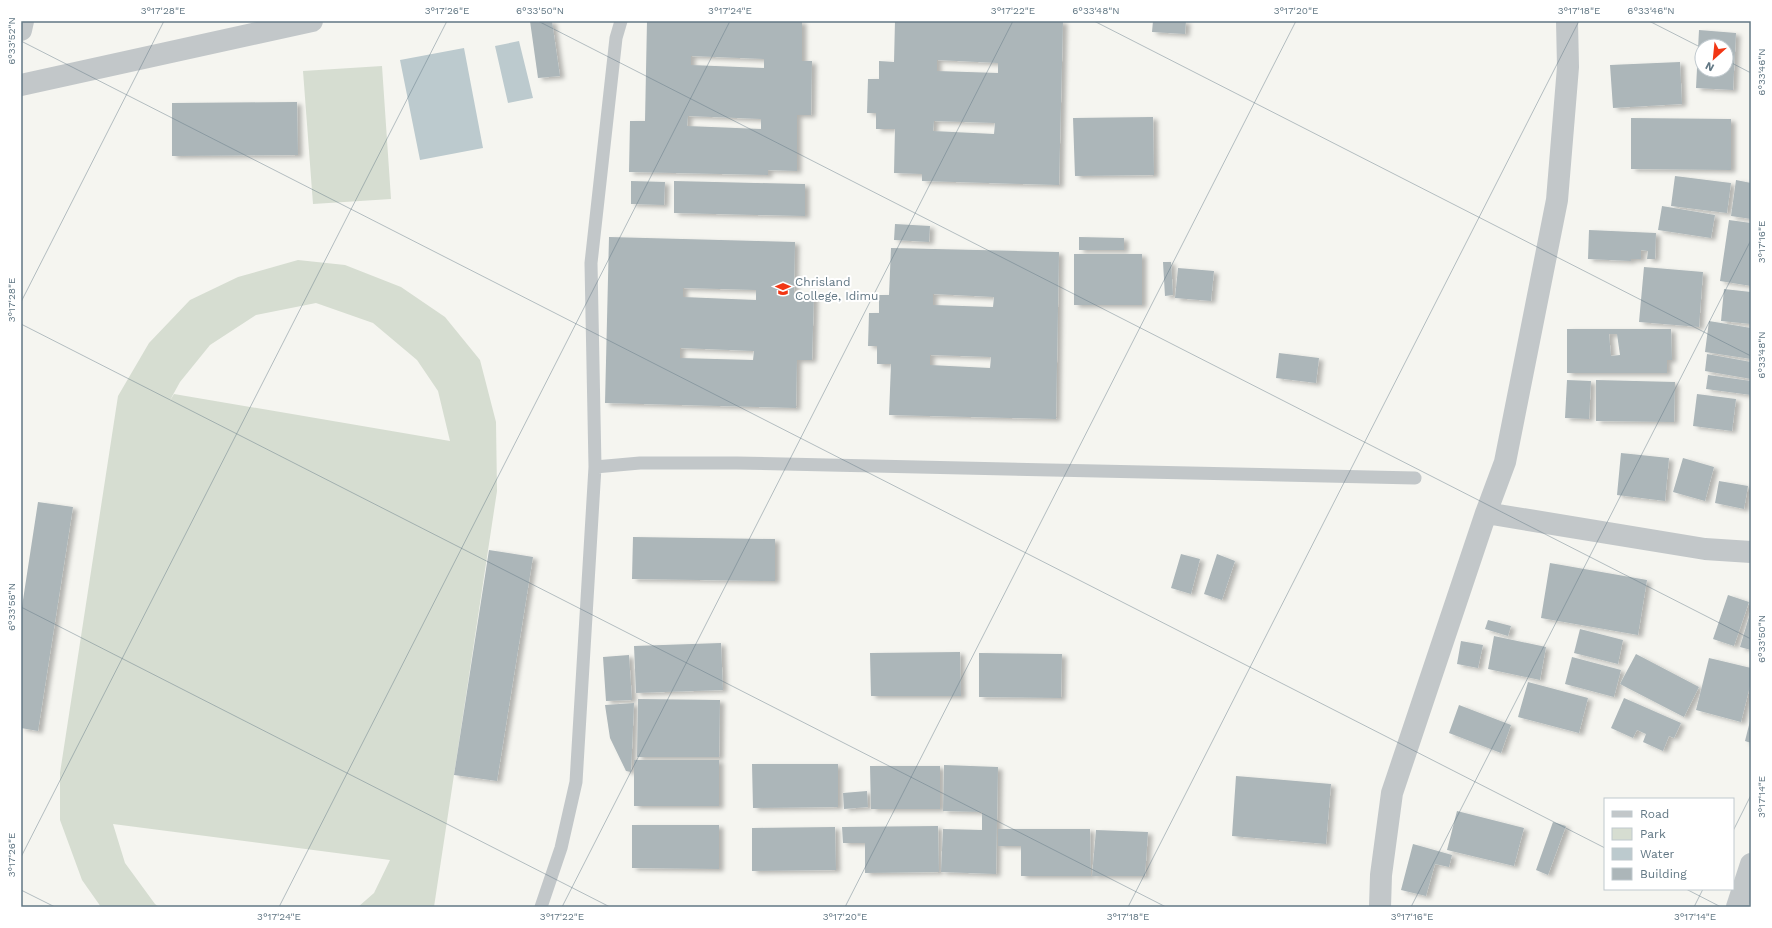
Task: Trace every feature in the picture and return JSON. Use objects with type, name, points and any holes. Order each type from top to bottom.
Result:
[{"type":"street","points":[[21,30],[22,21]]},
{"type":"street","points":[[21,85],[312,21]]},
{"type":"street","points":[[1380,907],[1381,874],[1392,793],[1486,512],[1505,462],[1557,200],[1568,67],[1567,21]]},
{"type":"street","points":[[1486,512],[1705,549],[1751,552]]},
{"type":"street","points":[[1737,907],[1751,864]]},
{"type":"lane","points":[[541,907],[561,848],[576,782],[594,467],[591,263],[616,38],[620,21]]},
{"type":"lane","points":[[594,467],[640,463],[745,463],[1415,478]]},
{"type":"green space","points":[[382,66],[391,199],[313,204],[303,71]]},
{"type":"green space","points":[[298,260],[345,265],[401,287],[445,317],[480,360],[496,422],[497,491],[434,907],[358,907],[374,893],[390,860],[113,824],[125,863],[155,904],[159,907],[101,907],[82,880],[60,820],[60,773],[118,396],[149,343],[190,300],[238,277]],"holes":[[[316,303],[373,323],[417,360],[438,391],[450,441],[174,394],[169,402],[180,382],[210,345],[256,315]]]},
{"type":"water","points":[[519,41],[533,98],[508,103],[495,46]]},
{"type":"water","points":[[464,48],[483,148],[420,160],[400,60]]},
{"type":"building","points":[[530,21],[552,21],[560,76],[538,78]]},
{"type":"building","points":[[647,21],[802,21],[802,61],[812,61],[811,115],[797,115],[797,171],[768,170],[768,175],[629,172],[630,121],[645,121]],"holes":[[[691,56],[764,59],[764,68],[691,65]],[[688,116],[761,119],[761,129],[687,126]]]},
{"type":"building","points":[[895,21],[1063,21],[1059,185],[922,181],[922,174],[894,173],[895,129],[876,129],[876,113],[867,113],[868,79],[879,79],[879,61],[894,62]],"holes":[[[937,60],[998,63],[998,73],[937,71]],[[934,121],[995,123],[994,134],[933,131]]]},
{"type":"building","points":[[1153,21],[1186,21],[1185,34],[1152,32]]},
{"type":"building","points":[[1699,30],[1736,33],[1734,71],[1734,38],[1699,38]]},
{"type":"building","points":[[1680,62],[1682,104],[1613,108],[1610,65]]},
{"type":"building","points":[[1697,78],[1734,78],[1733,90],[1696,88]]},
{"type":"building","points":[[297,102],[298,155],[172,156],[172,103]]},
{"type":"building","points":[[1153,117],[1154,175],[1075,176],[1073,118]]},
{"type":"building","points":[[1631,118],[1731,119],[1731,170],[1631,169]]},
{"type":"building","points":[[1675,176],[1731,183],[1727,213],[1671,206]]},
{"type":"building","points":[[1736,180],[1751,183],[1751,219],[1731,216]]},
{"type":"building","points":[[631,181],[665,182],[664,205],[631,204]]},
{"type":"building","points":[[674,181],[805,184],[805,216],[674,213]]},
{"type":"building","points":[[1662,206],[1715,215],[1711,238],[1658,230]]},
{"type":"building","points":[[1729,220],[1751,223],[1751,286],[1720,281]]},
{"type":"building","points":[[895,224],[930,226],[929,242],[894,240]]},
{"type":"building","points":[[1589,230],[1656,233],[1655,259],[1647,259],[1648,251],[1641,250],[1641,259],[1631,259],[1631,261],[1588,259]]},
{"type":"building","points":[[609,237],[795,242],[794,293],[814,293],[812,360],[797,360],[796,408],[605,403]],"holes":[[[683,288],[756,290],[756,300],[683,297]],[[680,348],[754,351],[753,360],[680,358]]]},
{"type":"building","points":[[1079,237],[1124,238],[1124,250],[1079,250]]},
{"type":"building","points":[[891,248],[1059,252],[1056,419],[889,415],[891,364],[877,364],[877,346],[868,346],[869,313],[879,313],[879,295],[889,295]],"holes":[[[933,294],[994,297],[993,307],[933,305]],[[930,355],[991,357],[990,368],[930,365]]]},
{"type":"building","points":[[1074,254],[1142,254],[1142,305],[1074,305]]},
{"type":"building","points":[[1163,262],[1171,262],[1173,295],[1165,296]]},
{"type":"building","points":[[1644,267],[1703,272],[1699,327],[1639,322]]},
{"type":"building","points":[[1178,268],[1214,271],[1211,301],[1175,298]]},
{"type":"building","points":[[1724,289],[1751,292],[1751,324],[1721,321]]},
{"type":"building","points":[[1709,321],[1751,328],[1751,359],[1705,352]]},
{"type":"building","points":[[1567,329],[1671,329],[1672,360],[1667,360],[1667,373],[1567,373]],"holes":[[[1609,334],[1617,334],[1620,355],[1611,356]]]},
{"type":"building","points":[[1279,353],[1319,358],[1316,383],[1276,378]]},
{"type":"building","points":[[1707,354],[1751,362],[1751,379],[1705,371]]},
{"type":"building","points":[[1708,375],[1751,381],[1751,395],[1706,389]]},
{"type":"building","points":[[1567,380],[1591,381],[1589,419],[1565,418]]},
{"type":"building","points":[[1596,380],[1675,382],[1674,422],[1596,421]]},
{"type":"building","points":[[1697,394],[1736,399],[1732,431],[1693,426]]},
{"type":"building","points":[[1621,453],[1669,458],[1665,501],[1617,495]]},
{"type":"building","points":[[1683,458],[1714,467],[1705,501],[1673,492]]},
{"type":"building","points":[[1719,481],[1748,486],[1744,509],[1715,503]]},
{"type":"building","points":[[38,502],[73,507],[38,731],[21,728],[21,613]]},
{"type":"building","points":[[633,537],[775,539],[775,581],[632,579]]},
{"type":"building","points":[[489,550],[533,557],[497,781],[454,775]]},
{"type":"building","points":[[1181,554],[1200,559],[1191,594],[1171,588]]},
{"type":"building","points":[[1217,554],[1235,561],[1222,600],[1204,594]]},
{"type":"building","points":[[1550,563],[1647,580],[1638,635],[1541,618]]},
{"type":"building","points":[[1728,595],[1749,602],[1734,646],[1713,639]]},
{"type":"building","points":[[1751,610],[1751,650],[1740,647]]},
{"type":"building","points":[[1488,620],[1511,626],[1508,636],[1485,629]]},
{"type":"building","points":[[1580,629],[1623,640],[1618,664],[1574,653]]},
{"type":"building","points":[[1494,636],[1546,647],[1540,680],[1488,669]]},
{"type":"building","points":[[1461,641],[1483,645],[1478,668],[1457,664]]},
{"type":"building","points":[[721,643],[723,690],[636,693],[634,646]]},
{"type":"building","points":[[960,652],[961,696],[871,696],[870,653]]},
{"type":"building","points":[[979,653],[1062,654],[1061,698],[979,697]]},
{"type":"building","points":[[1636,654],[1699,687],[1684,717],[1620,684]]},
{"type":"building","points":[[629,655],[632,700],[606,701],[603,657]]},
{"type":"building","points":[[1572,657],[1621,670],[1614,697],[1565,684]]},
{"type":"building","points":[[1709,658],[1751,668],[1751,682],[1741,722],[1696,710]]},
{"type":"building","points":[[1528,682],[1588,698],[1579,733],[1518,717]]},
{"type":"building","points":[[1624,698],[1681,723],[1674,738],[1669,736],[1663,751],[1643,742],[1646,734],[1637,730],[1633,738],[1611,728]]},
{"type":"building","points":[[638,699],[720,700],[719,757],[637,757]]},
{"type":"building","points":[[634,703],[631,772],[626,771],[610,738],[605,705]]},
{"type":"building","points":[[1459,705],[1511,725],[1501,753],[1449,733]]},
{"type":"building","points":[[1751,717],[1751,743],[1745,741]]},
{"type":"building","points":[[634,760],[719,760],[719,806],[634,806]]},
{"type":"building","points":[[752,764],[838,764],[838,807],[753,808]]},
{"type":"building","points":[[944,765],[998,767],[996,874],[941,872],[943,829],[982,830],[982,812],[943,811]]},
{"type":"building","points":[[870,766],[940,766],[940,809],[871,809]]},
{"type":"building","points":[[1236,776],[1331,784],[1326,844],[1232,836]]},
{"type":"building","points":[[867,791],[868,807],[844,809],[843,793]]},
{"type":"building","points":[[1457,811],[1524,828],[1514,866],[1447,850]]},
{"type":"building","points":[[1553,822],[1566,826],[1548,875],[1536,870]]},
{"type":"building","points":[[632,825],[719,825],[719,869],[632,868]]},
{"type":"building","points":[[938,826],[939,872],[865,873],[865,843],[843,843],[842,827]]},
{"type":"building","points":[[835,827],[836,870],[752,871],[752,828]]},
{"type":"building","points":[[998,829],[1090,829],[1091,876],[1021,876],[1021,846],[998,846]]},
{"type":"building","points":[[1096,830],[1148,832],[1145,876],[1092,876]]},
{"type":"building","points":[[1413,844],[1452,855],[1449,867],[1435,864],[1426,896],[1401,890]]},
{"type":"place","name":"Chrisland College, Idimu","points":[[783,289]]}]
